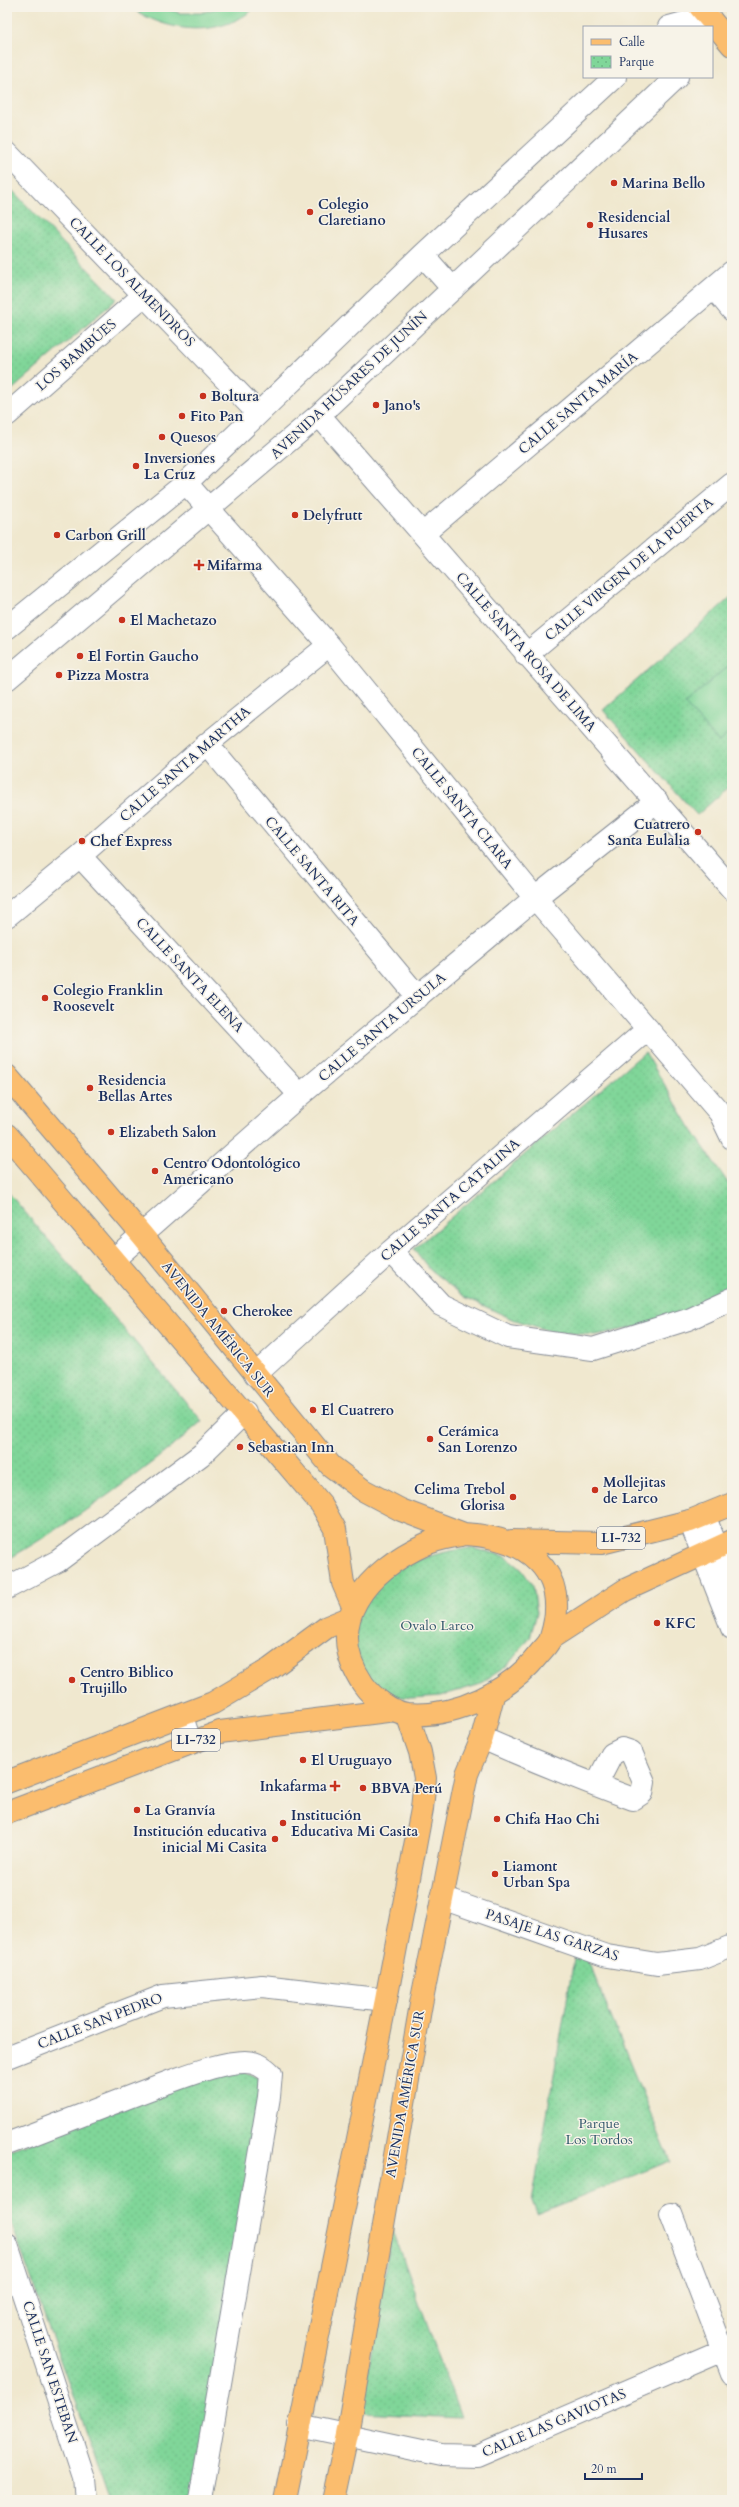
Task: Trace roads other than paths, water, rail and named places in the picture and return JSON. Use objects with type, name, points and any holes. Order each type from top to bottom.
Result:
[{"type":"main road","points":[[707,14],[732,45]]},
{"type":"main road","name":"AVENIDA AMÉRICA SUR","points":[[7,1076],[142,1235],[331,1466],[363,1490],[401,1510],[464,1534]]},
{"type":"main road","points":[[7,1135],[245,1412],[321,1504],[334,1529],[343,1583],[351,1612]]},
{"type":"main road","name":"LI-732","points":[[506,1540],[600,1543],[697,1518],[732,1504]]},
{"type":"main road","points":[[551,1638],[555,1613],[555,1593],[546,1569],[530,1552],[506,1540],[483,1535],[464,1534],[426,1544],[383,1570],[369,1582],[351,1612],[347,1640],[355,1672],[366,1688],[380,1701],[401,1712],[456,1708],[494,1692],[508,1684],[530,1666],[551,1638],[625,1590],[717,1547]]},
{"type":"main road","name":"LI-732","points":[[7,1782],[182,1717],[213,1703],[270,1669],[327,1626],[351,1612]]},
{"type":"main road","name":"AVENIDA AMÉRICA SUR","points":[[333,2500],[347,2435],[421,2004],[442,1898],[467,1774],[482,1738],[494,1692]]},
{"type":"main road","points":[[285,2500],[410,1882],[425,1778],[420,1752],[401,1712]]},
{"type":"main road","name":"LI-732","points":[[7,1812],[190,1741],[220,1732],[401,1712]]},
{"type":"street","points":[[672,26],[707,14]]},
{"type":"street","points":[[7,628],[186,483],[257,412],[423,255],[614,78]]},
{"type":"street","name":"AVENIDA HÚSARES DE JUNÍN","points":[[7,678],[319,416],[676,78]]},
{"type":"street","name":"CALLE LOS ALMENDROS","points":[[7,153],[257,412]]},
{"type":"street","points":[[423,255],[453,289]]},
{"type":"street","name":"CALLE SANTA MARÍA","points":[[424,533],[732,272]]},
{"type":"street","points":[[714,288],[732,310]]},
{"type":"street","name":"LOS BAMBÚES","points":[[7,415],[144,295]]},
{"type":"street","name":"CALLE SANTA ROSA DE LIMA","points":[[319,416],[424,533],[526,655],[657,800],[732,888]]},
{"type":"street","name":"CALLE SANTA CLARA","points":[[186,483],[329,645],[535,898],[720,1113],[732,1138]]},
{"type":"street","name":"CALLE VIRGEN DE LA PUERTA","points":[[526,655],[732,484]]},
{"type":"street","name":"CALLE SANTA MARTHA","points":[[7,916],[80,856],[207,744],[329,645]]},
{"type":"street","name":"CALLE SANTA RITA","points":[[207,744],[418,998]]},
{"type":"street","name":"CALLE SANTA URSULA","points":[[113,1260],[300,1095],[418,998],[535,898],[657,800]]},
{"type":"street","name":"CALLE SANTA ELENA","points":[[80,856],[300,1095]]},
{"type":"street","name":"CALLE SANTA CATALINA","points":[[255,1375],[391,1251],[648,1028]]},
{"type":"street","points":[[391,1251],[441,1305],[508,1337],[593,1349],[688,1319],[732,1299]]},
{"type":"street","points":[[7,1588],[64,1556],[201,1455],[245,1412]]},
{"type":"street","points":[[697,1518],[717,1547],[732,1586]]},
{"type":"street","points":[[717,1547],[730,1619]]},
{"type":"street","points":[[182,1717],[190,1741]]},
{"type":"street","points":[[482,1738],[596,1785]]},
{"type":"street","name":"PASAJE LAS GARZAS","points":[[442,1898],[614,1957],[656,1964],[700,1959],[732,1946]]},
{"type":"street","name":"CALLE SAN PEDRO","points":[[7,2057],[163,1996],[262,1986],[386,2000]]},
{"type":"street","points":[[7,2144],[102,2106],[198,2072],[243,2062],[256,2063],[265,2067],[271,2074],[269,2097],[200,2500]]},
{"type":"street","points":[[671,2214],[727,2348],[732,2374]]},
{"type":"street","name":"CALLE SAN ESTEBAN","points":[[7,2246],[84,2478],[86,2500]]},
{"type":"street","name":"CALLE LAS GAVIOTAS","points":[[299,2425],[441,2455],[477,2456],[727,2348]]},
{"type":"place","name":"Marina Bello","points":[[614,183]]},
{"type":"place","name":"Colegio Claretiano","points":[[310,212]]},
{"type":"place","name":"Residencial Husares","points":[[590,225]]},
{"type":"place","name":"Boltura","points":[[203,396]]},
{"type":"place","name":"Jano's","points":[[376,405]]},
{"type":"place","name":"Fito Pan","points":[[182,416]]},
{"type":"place","name":"Quesos","points":[[162,437]]},
{"type":"place","name":"Inversiones La Cruz","points":[[136,466]]},
{"type":"place","name":"Delyfrutt","points":[[295,515]]},
{"type":"place","name":"Carbon Grill","points":[[57,535]]},
{"type":"place","name":"Mifarma","points":[[199,565]]},
{"type":"place","name":"El Machetazo","points":[[122,620]]},
{"type":"place","name":"El Fortin Gaucho","points":[[80,656]]},
{"type":"place","name":"Pizza Mostra","points":[[59,675]]},
{"type":"place","name":"Cuatrero Santa Eulalia","points":[[698,832]]},
{"type":"place","name":"Chef Express","points":[[82,841]]},
{"type":"place","name":"Colegio Franklin Roosevelt","points":[[45,998]]},
{"type":"place","name":"Residencia Bellas Artes","points":[[90,1088]]},
{"type":"place","name":"Elizabeth Salon","points":[[111,1132]]},
{"type":"place","name":"Centro Odontológico Americano","points":[[155,1171]]},
{"type":"place","name":"Cherokee","points":[[224,1311]]},
{"type":"place","name":"El Cuatrero","points":[[313,1410]]},
{"type":"place","name":"Cerámica San Lorenzo","points":[[430,1439]]},
{"type":"place","name":"Sebastian Inn","points":[[240,1447]]},
{"type":"place","name":"Mollejitas de Larco","points":[[595,1490]]},
{"type":"place","name":"Celima Trebol Glorisa","points":[[513,1497]]},
{"type":"place","name":"KFC","points":[[657,1623]]},
{"type":"place","name":"Centro Biblico Trujillo","points":[[72,1680]]},
{"type":"place","name":"El Uruguayo","points":[[303,1760]]},
{"type":"place","name":"Inkafarma","points":[[335,1786]]},
{"type":"place","name":"BBVA Perú","points":[[363,1788]]},
{"type":"place","name":"La Granvía","points":[[137,1810]]},
{"type":"place","name":"Chifa Hao Chi","points":[[497,1819]]},
{"type":"place","name":"Institución Educativa Mi Casita","points":[[283,1823]]},
{"type":"place","name":"Institución educativa inicial Mi Casita","points":[[275,1839]]},
{"type":"place","name":"Liamont Urban Spa","points":[[495,1874]]},
{"type":"park label","name":"Ovalo Larco","points":[[437,1625]]},
{"type":"park label","name":"Parque Los Tordos","points":[[599,2132]]}]
